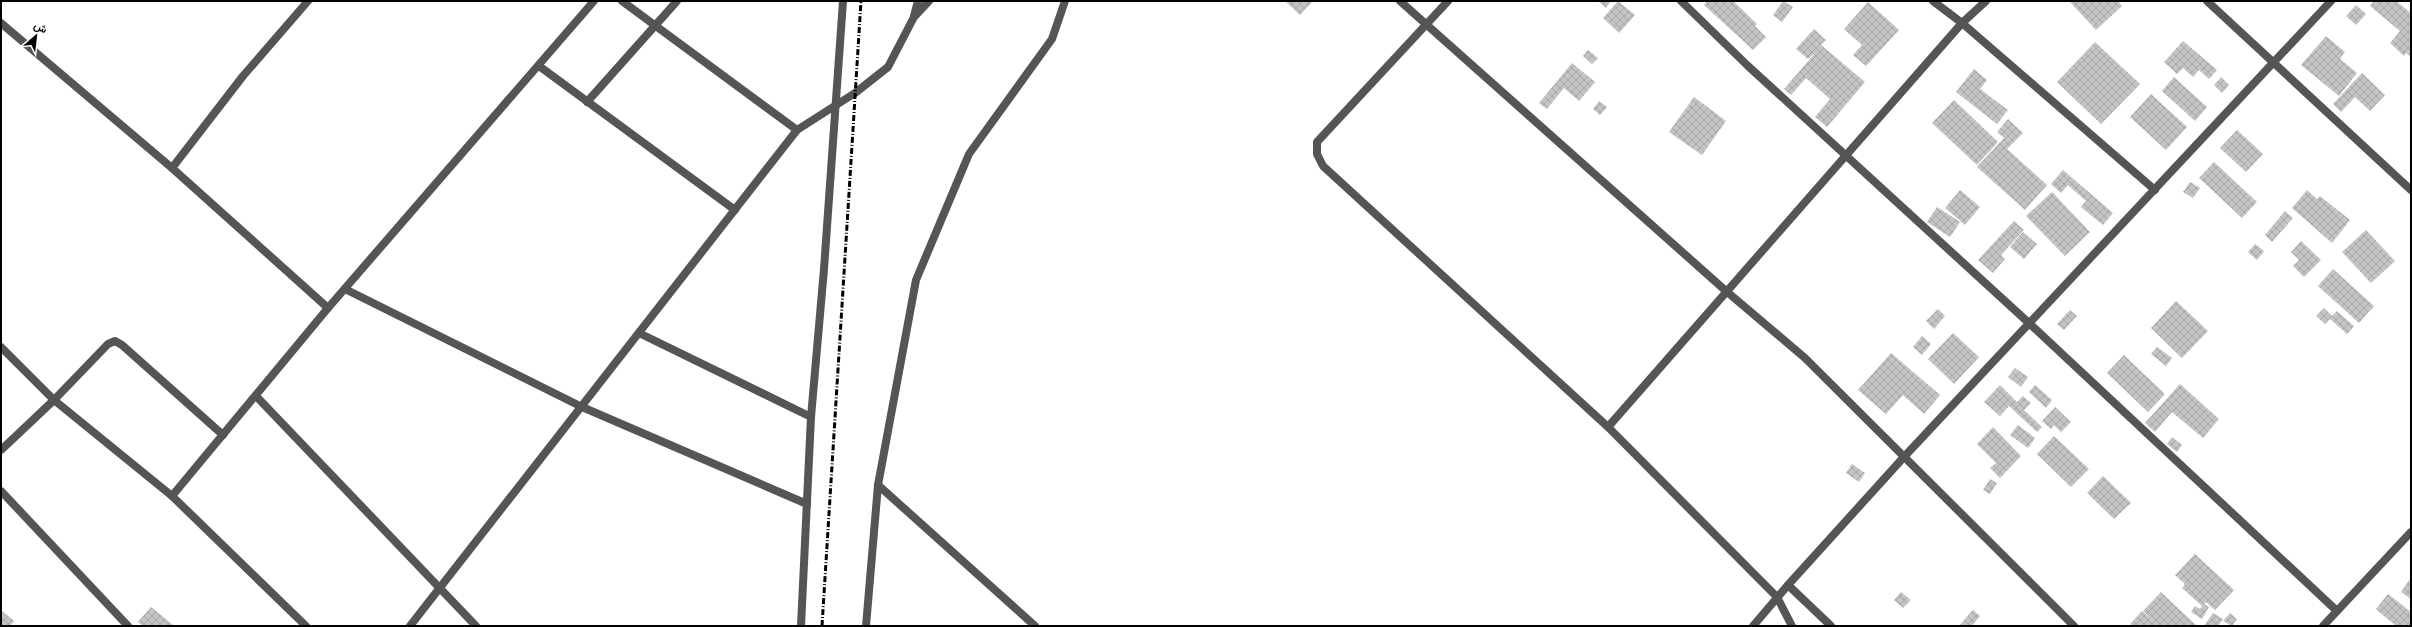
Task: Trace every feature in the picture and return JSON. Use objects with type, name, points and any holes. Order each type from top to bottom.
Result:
[{"type":"street","points":[[172,168],[243,76],[308,1]]},
{"type":"street","points":[[172,496],[328,308],[594,1]]},
{"type":"street","points":[[622,1],[797,130]]},
{"type":"street","points":[[587,102],[677,1]]},
{"type":"street","points":[[801,626],[811,417],[824,269],[843,1]]},
{"type":"street","points":[[410,626],[797,130],[835,106],[888,67],[914,17],[918,1]]},
{"type":"street","points":[[914,17],[929,1]]},
{"type":"street","points":[[866,626],[878,485],[916,280],[969,154],[1052,39],[1065,1]]},
{"type":"street","points":[[1400,1],[1726,291],[1805,358],[1903,458],[2074,626]]},
{"type":"street","points":[[1448,1],[1317,142],[1316,154],[1323,166],[1608,427],[1777,598],[1792,626]]},
{"type":"street","points":[[1681,1],[2337,611]]},
{"type":"street","points":[[1933,1],[1962,23],[2155,190]]},
{"type":"street","points":[[1608,427],[1962,23],[1986,1]]},
{"type":"street","points":[[2207,1],[2273,64],[2411,190]]},
{"type":"street","points":[[1753,626],[1903,458],[2331,1]]},
{"type":"street","points":[[1,23],[172,168],[328,308]]},
{"type":"street","points":[[539,66],[735,210]]},
{"type":"street","points":[[345,289],[582,407],[807,504]]},
{"type":"street","points":[[639,333],[811,417]]},
{"type":"street","points":[[1,450],[54,400],[108,344],[115,341],[122,345],[223,435]]},
{"type":"street","points":[[1,346],[54,400],[172,496],[306,626]]},
{"type":"street","points":[[256,396],[476,626]]},
{"type":"street","points":[[878,485],[1035,626]]},
{"type":"street","points":[[1,492],[128,626]]},
{"type":"street","points":[[2323,626],[2411,532]]},
{"type":"street","points":[[1788,585],[1831,626]]},
{"type":"building","points":[[1285,1],[1313,1],[1300,15]]},
{"type":"building","points":[[1598,1],[1611,1],[1606,8]]},
{"type":"building","points":[[1618,1],[1635,15],[1619,33],[1603,18]]},
{"type":"building","points":[[1707,1],[1733,1],[1757,24],[1755,26],[1766,37],[1753,50],[1704,5]]},
{"type":"building","points":[[1783,1],[1793,7],[1782,22],[1773,15]]},
{"type":"building","points":[[2069,1],[2118,1],[2122,6],[2096,30]]},
{"type":"building","points":[[2374,1],[2396,1],[2411,13],[2411,57],[2406,53],[2404,56],[2390,43],[2400,31],[2370,6]]},
{"type":"building","points":[[1868,2],[1899,30],[1866,66],[1853,55],[1862,45],[1844,29]]},
{"type":"building","points":[[2356,5],[2366,14],[2356,25],[2346,16]]},
{"type":"building","points":[[1814,29],[1826,40],[1821,45],[1865,82],[1827,127],[1815,117],[1830,99],[1806,78],[1791,95],[1784,89],[1816,52],[1808,59],[1796,49]]},
{"type":"building","points":[[2326,36],[2345,52],[2340,59],[2357,73],[2339,96],[2301,65]]},
{"type":"building","points":[[2183,41],[2217,70],[2209,79],[2199,70],[2193,77],[2183,68],[2177,74],[2164,62]]},
{"type":"building","points":[[2095,42],[2140,84],[2101,124],[2057,82]]},
{"type":"building","points":[[1588,50],[1598,58],[1592,64],[1583,56]]},
{"type":"building","points":[[1572,63],[1595,82],[1579,101],[1564,88],[1547,109],[1539,103]]},
{"type":"building","points":[[1974,69],[1987,80],[1980,89],[2008,110],[1997,124],[1956,92]]},
{"type":"building","points":[[2362,73],[2385,95],[2370,111],[2355,97],[2341,112],[2333,104]]},
{"type":"building","points":[[2174,77],[2207,107],[2195,121],[2162,91]]},
{"type":"building","points":[[2221,77],[2229,85],[2222,93],[2214,85]]},
{"type":"building","points":[[2151,94],[2187,127],[2166,150],[2130,117]]},
{"type":"building","points":[[1694,97],[1726,121],[1702,155],[1669,132]]},
{"type":"building","points":[[1954,100],[1998,142],[1977,165],[1932,123]]},
{"type":"building","points":[[1599,101],[1607,107],[1600,115],[1593,109]]},
{"type":"building","points":[[2008,119],[2023,133],[2007,149],[2047,185],[2025,210],[1977,167],[2004,138],[1997,132]]},
{"type":"building","points":[[2237,130],[2263,154],[2246,172],[2220,148]]},
{"type":"building","points":[[2214,162],[2257,202],[2242,218],[2199,178]]},
{"type":"building","points":[[2063,170],[2113,213],[2103,225],[2081,207],[2086,201],[2068,185],[2061,193],[2051,184]]},
{"type":"building","points":[[2190,182],[2200,188],[2193,198],[2183,192]]},
{"type":"building","points":[[1960,190],[1980,207],[1965,225],[1945,208]]},
{"type":"building","points":[[2307,190],[2317,199],[2320,196],[2350,220],[2332,243],[2292,208]]},
{"type":"building","points":[[2052,192],[2090,232],[2065,256],[2026,216]]},
{"type":"building","points":[[1937,207],[1960,222],[1950,237],[1927,222]]},
{"type":"building","points":[[2285,211],[2293,218],[2272,242],[2265,235]]},
{"type":"building","points":[[2014,221],[2024,230],[2001,255],[2005,259],[1993,273],[1978,260]]},
{"type":"building","points":[[2366,230],[2395,261],[2371,283],[2342,252]]},
{"type":"building","points":[[2023,232],[2037,244],[2024,259],[2010,247]]},
{"type":"building","points":[[2301,241],[2321,260],[2304,277],[2293,266],[2299,260],[2291,252]]},
{"type":"building","points":[[2255,244],[2264,251],[2257,260],[2248,252]]},
{"type":"building","points":[[2333,269],[2374,306],[2359,323],[2318,286]]},
{"type":"building","points":[[2176,301],[2208,331],[2182,358],[2151,328]]},
{"type":"building","points":[[2324,308],[2332,316],[2337,311],[2354,326],[2347,334],[2330,319],[2325,324],[2316,316]]},
{"type":"building","points":[[1938,309],[1945,316],[1934,329],[1926,321]]},
{"type":"building","points":[[2070,310],[2077,316],[2064,330],[2057,324]]},
{"type":"building","points":[[1953,333],[1979,357],[1954,384],[1928,359]]},
{"type":"building","points":[[1922,336],[1931,344],[1922,355],[1913,347]]},
{"type":"building","points":[[2157,347],[2172,358],[2166,366],[2151,354]]},
{"type":"building","points":[[1891,353],[1940,395],[1924,414],[1903,395],[1886,414],[1858,390]]},
{"type":"building","points":[[2124,355],[2165,394],[2148,412],[2107,373]]},
{"type":"building","points":[[2015,368],[2028,377],[2021,387],[2008,377]]},
{"type":"building","points":[[2180,384],[2219,419],[2203,438],[2172,412],[2155,432],[2145,423]]},
{"type":"building","points":[[2000,385],[2017,402],[2023,396],[2031,403],[2024,410],[2042,427],[2037,432],[2009,406],[2000,416],[1984,402]]},
{"type":"building","points":[[2035,385],[2052,400],[2046,408],[2029,392]]},
{"type":"building","points":[[2055,407],[2071,422],[2061,432],[2054,425],[2051,429],[2042,421]]},
{"type":"building","points":[[2018,425],[2035,438],[2028,448],[2010,435]]},
{"type":"building","points":[[1993,427],[2021,456],[2000,478],[1990,468],[1996,463],[1977,444]]},
{"type":"building","points":[[2054,436],[2089,469],[2071,487],[2037,454]]},
{"type":"building","points":[[2172,437],[2182,445],[2177,452],[2167,444]]},
{"type":"building","points":[[1852,464],[1865,473],[1859,482],[1846,473]]},
{"type":"building","points":[[2103,476],[2131,503],[2114,519],[2087,493]]},
{"type":"building","points":[[1990,479],[1997,483],[1990,494],[1983,490]]},
{"type":"building","points":[[2195,554],[2234,590],[2215,610],[2206,602],[2202,606],[2182,588],[2185,584],[2175,575]]},
{"type":"building","points":[[2411,579],[2411,599],[2401,592]]},
{"type":"building","points":[[1901,592],[1911,600],[1903,608],[1894,600]]},
{"type":"building","points":[[2161,592],[2197,626],[2132,626],[2130,624],[2142,611],[2158,625],[2143,611]]},
{"type":"building","points":[[2388,594],[2411,612],[2411,626],[2396,626],[2376,609]]},
{"type":"building","points":[[2204,604],[2209,607],[2202,619],[2191,612],[2195,606],[2200,609]]},
{"type":"building","points":[[151,607],[173,625],[143,626],[138,622]]},
{"type":"building","points":[[1,610],[14,621],[10,626],[1,626]]},
{"type":"building","points":[[1973,610],[1980,616],[1972,626],[1959,626]]},
{"type":"building","points":[[2213,613],[2223,619],[2218,626],[2204,626]]},
{"type":"building","points":[[2230,613],[2237,619],[2232,626],[2223,621]]},
{"type":"railway","points":[[822,626],[861,1]]}]
